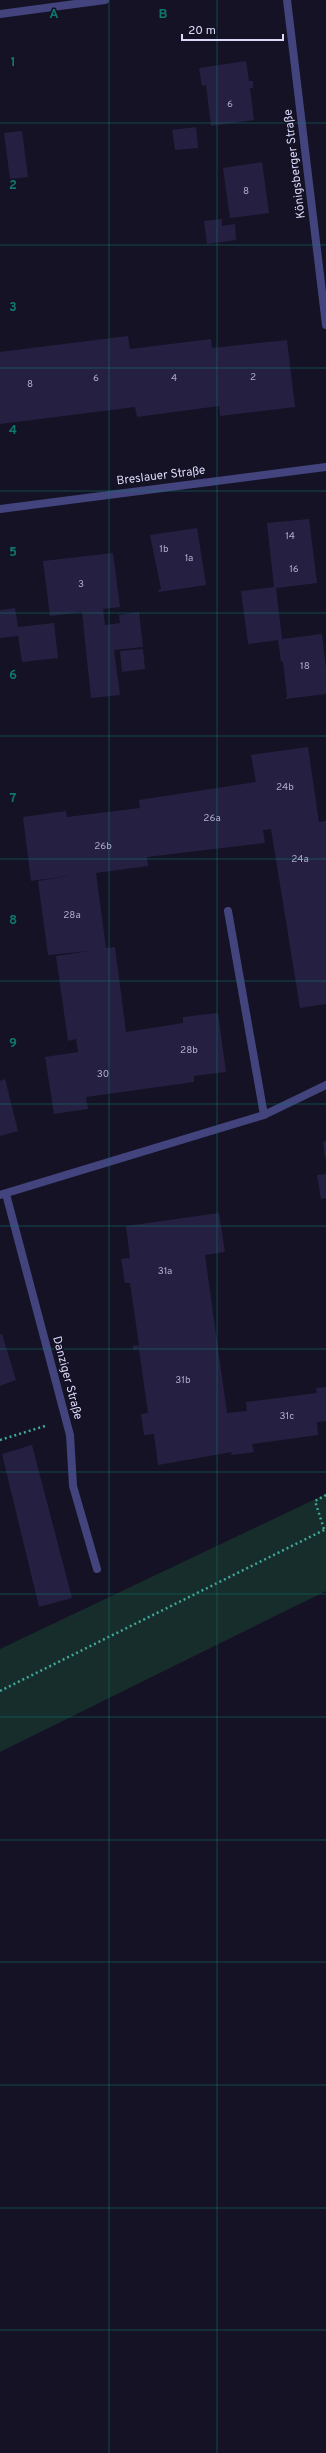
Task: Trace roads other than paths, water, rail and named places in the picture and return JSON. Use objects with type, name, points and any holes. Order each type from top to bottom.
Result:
[{"type":"street","points":[[0,14],[105,0]]},
{"type":"street","name":"Königsberger Straße","points":[[287,0],[326,325]]},
{"type":"street","name":"Breslauer Straße","points":[[0,509],[326,467]]},
{"type":"street","points":[[228,911],[264,1115]]},
{"type":"street","name":"Danziger Straße","points":[[97,1569],[73,1486],[70,1435],[66,1419],[3,1195],[264,1115],[326,1085]]}]
